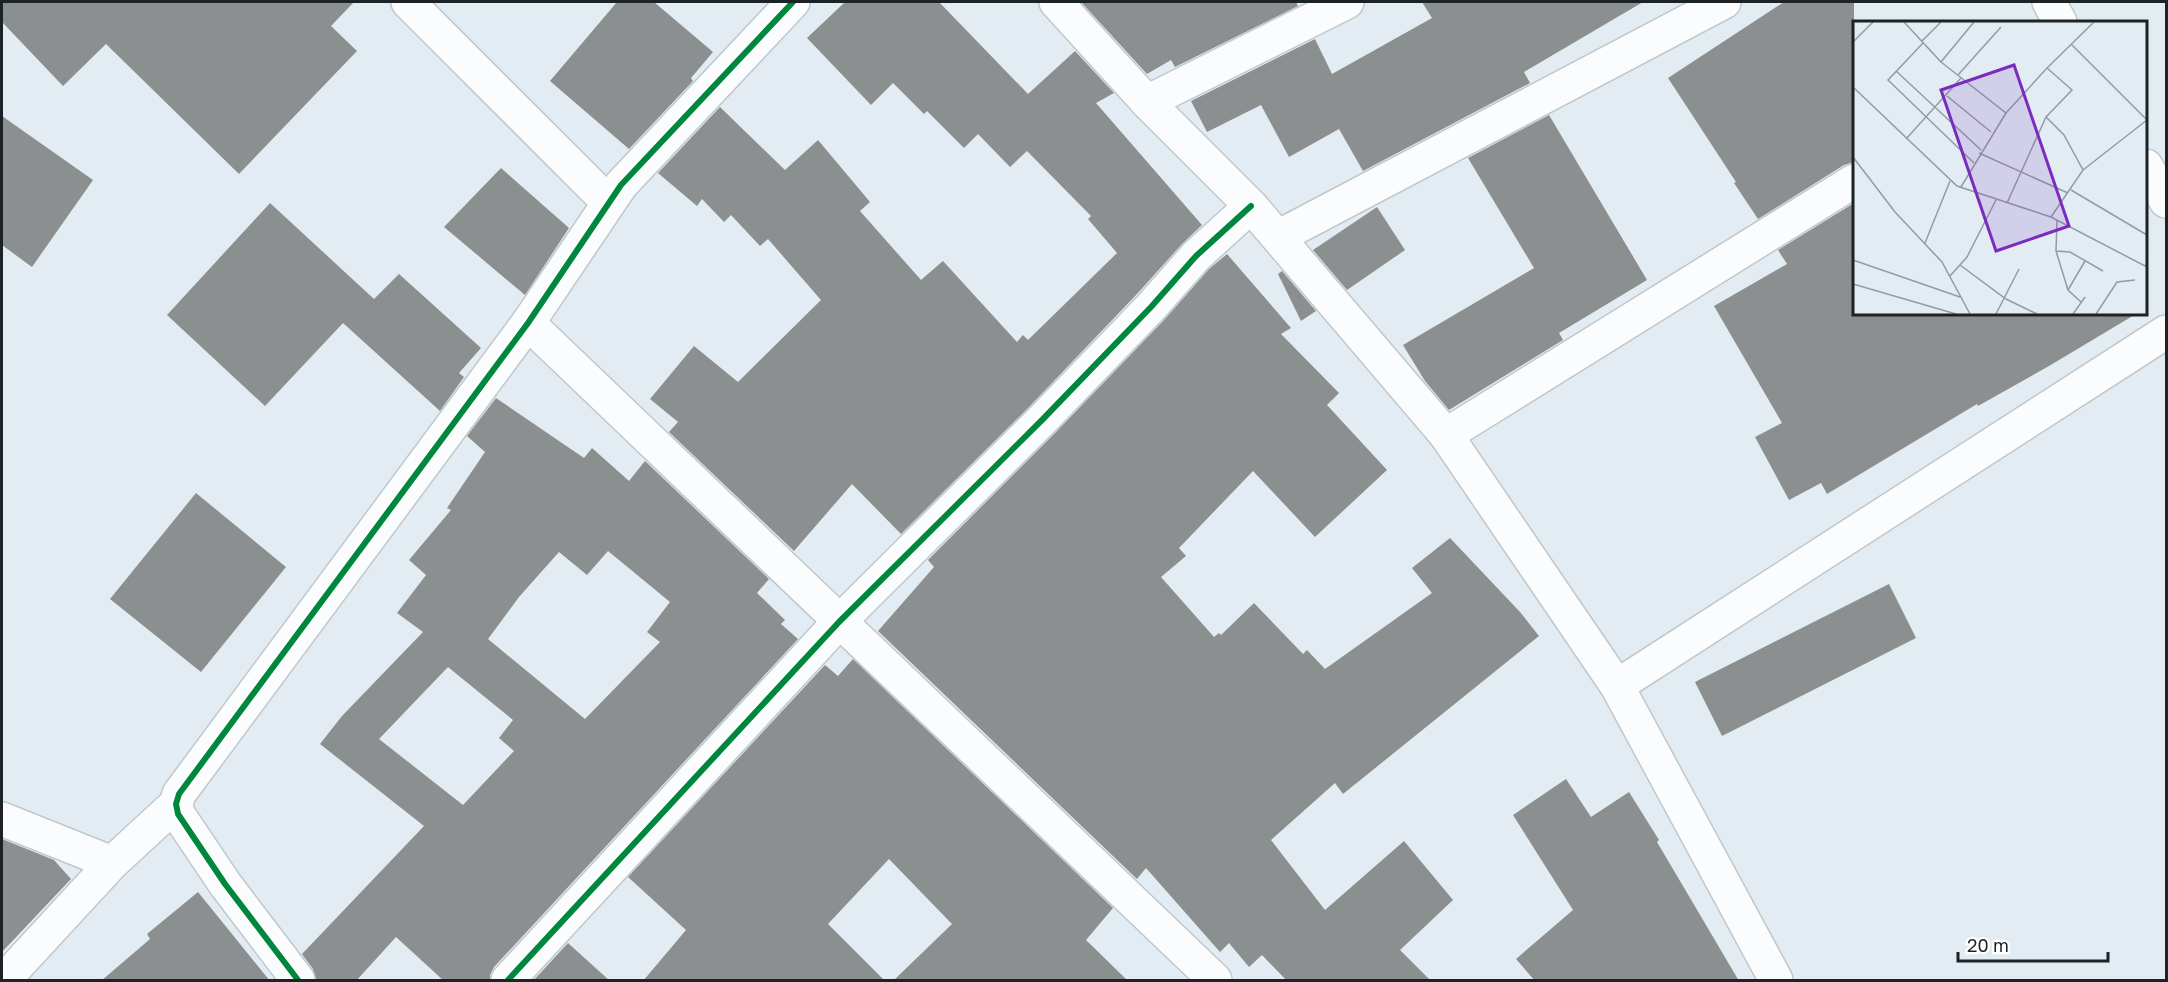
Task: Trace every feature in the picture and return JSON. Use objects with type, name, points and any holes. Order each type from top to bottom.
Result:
[{"type":"street","points":[[408,2],[608,202]]},
{"type":"street","points":[[298,981],[225,884],[178,814],[176,804],[179,794],[528,323],[621,185],[793,2]]},
{"type":"street","points":[[1056,2],[1146,102],[1251,206],[1446,435],[1617,686],[1776,981]]},
{"type":"street","points":[[1146,102],[1347,2]]},
{"type":"street","points":[[1278,237],[1724,2]]},
{"type":"street","points":[[2049,2],[2059,21]]},
{"type":"street","points":[[2147,169],[2166,201]]},
{"type":"street","points":[[1446,435],[1853,182]]},
{"type":"street","points":[[508,981],[839,622],[1042,419],[1196,256],[1251,206]]},
{"type":"street","points":[[528,323],[1215,981]]},
{"type":"street","points":[[1617,686],[2166,332]]},
{"type":"street","points":[[4,981],[111,863],[176,804]]},
{"type":"street","points":[[2,819],[111,863]]},
{"type":"building","points":[[2,2],[354,2],[331,26],[357,51],[239,174],[106,44],[63,86],[2,22]]},
{"type":"building","points":[[617,2],[654,2],[713,52],[691,78],[693,81],[629,149],[550,81]]},
{"type":"building","points":[[845,2],[939,2],[1028,94],[1075,51],[1114,93],[1096,103],[1202,225],[1030,406],[901,534],[852,484],[794,551],[669,432],[678,422],[650,399],[694,346],[738,382],[821,300],[768,239],[760,246],[731,215],[724,222],[702,199],[697,206],[658,173],[720,107],[785,170],[818,140],[870,202],[860,211],[921,280],[943,261],[1017,342],[1023,335],[1028,340],[1117,253],[1088,219],[1091,216],[1027,151],[1010,167],[978,134],[964,148],[927,111],[924,114],[893,83],[871,105],[807,38]]},
{"type":"building","points":[[1081,2],[1296,2],[1298,6],[1175,67],[1171,60],[1147,74]]},
{"type":"building","points":[[1422,2],[1643,2],[1524,72],[1530,83],[1363,171],[1339,129],[1289,157],[1261,105],[1207,132],[1191,101],[1315,39],[1332,74],[1432,18]]},
{"type":"building","points":[[1784,2],[1854,2],[1853,162],[1844,165],[1758,219],[1668,78]]},
{"type":"building","points":[[1549,115],[1647,280],[1559,333],[1563,340],[1449,410],[1425,381],[1403,345],[1534,268],[1468,158]]},
{"type":"building","points":[[2,116],[93,180],[32,267],[2,245]]},
{"type":"building","points":[[501,168],[569,228],[525,295],[444,227]]},
{"type":"building","points":[[270,203],[374,299],[399,274],[481,348],[459,373],[464,377],[440,411],[343,323],[265,406],[167,315]]},
{"type":"building","points":[[1853,204],[1853,315],[2134,315],[2049,366],[1978,406],[1977,404],[1827,494],[1821,483],[1789,500],[1755,437],[1782,423],[1714,306],[1787,264],[1778,250]]},
{"type":"building","points":[[1377,207],[1405,250],[1347,290],[1313,250]]},
{"type":"building","points":[[1227,254],[1291,328],[1281,334],[1339,393],[1327,405],[1387,470],[1315,537],[1253,471],[1179,548],[1186,556],[1161,577],[1214,637],[1219,633],[1221,635],[1254,603],[1303,654],[1307,650],[1325,669],[1432,593],[1412,568],[1450,538],[1520,612],[1539,636],[1343,794],[1335,783],[1271,840],[1325,910],[1404,841],[1453,900],[1400,950],[1431,981],[1287,981],[1262,955],[1249,967],[1229,943],[1220,952],[1146,868],[1137,879],[878,631],[934,567],[928,560],[1056,432],[1165,319],[1209,269]]},
{"type":"building","points":[[1282,271],[1316,311],[1301,321],[1278,274]]},
{"type":"building","points":[[496,398],[584,458],[592,448],[629,481],[645,461],[769,579],[757,593],[785,620],[781,624],[798,639],[494,967],[490,981],[444,981],[396,937],[356,981],[316,981],[313,969],[302,954],[424,826],[320,744],[342,716],[423,632],[397,613],[426,575],[409,560],[451,510],[447,508],[485,452],[467,436]],"holes":[[[608,551],[670,602],[647,632],[660,642],[585,719],[488,639],[519,597],[559,552],[587,575]],[[448,667],[513,720],[499,738],[514,751],[463,805],[379,739]]]},
{"type":"building","points":[[196,493],[286,567],[201,672],[110,599]]},
{"type":"building","points":[[1889,584],[1916,638],[1722,736],[1695,682]]},
{"type":"building","points":[[853,659],[1113,908],[1086,940],[1128,981],[893,981],[952,924],[889,859],[828,924],[885,981],[643,981],[686,930],[628,877],[825,665],[838,676]]},
{"type":"building","points":[[1566,779],[1591,817],[1629,792],[1739,981],[1535,981],[1516,959],[1573,910],[1513,815]]},
{"type":"building","points":[[2,839],[54,860],[71,879],[2,952]]},
{"type":"building","points":[[198,892],[270,981],[101,981],[150,939],[147,934]]},
{"type":"building","points":[[568,943],[610,981],[533,981]]},
{"type":"cycle path","points":[[298,980],[225,884],[178,814],[176,804],[179,794],[528,323],[621,185],[793,2]]},
{"type":"cycle path","points":[[508,980],[839,622],[1043,419],[1151,307],[1196,256],[1251,206]]}]
